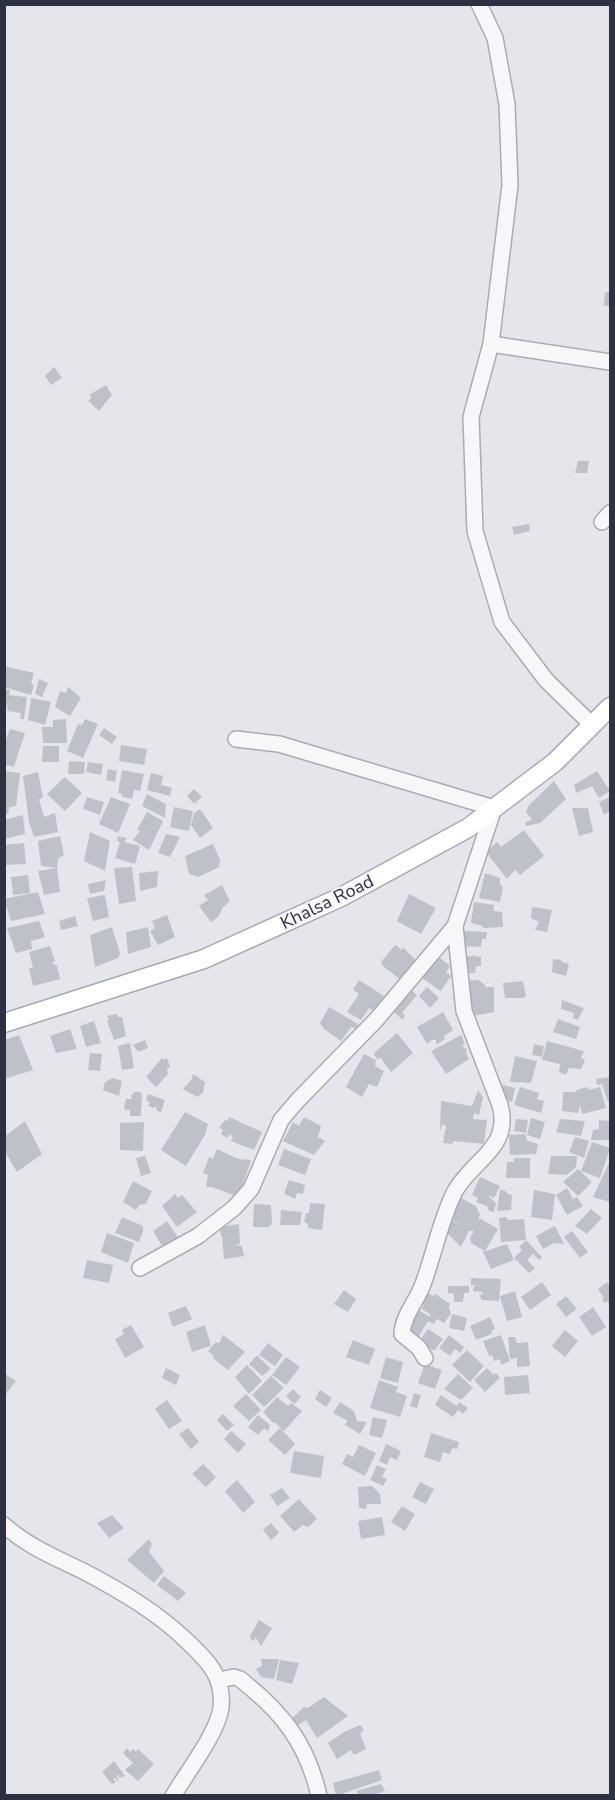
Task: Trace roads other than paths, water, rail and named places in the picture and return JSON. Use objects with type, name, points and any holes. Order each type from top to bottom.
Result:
[{"type":"main road","name":"Khalsa Road","points":[[4,1023],[204,959],[341,897],[468,828],[555,762],[610,708]]},
{"type":"street","points":[[479,4],[495,38],[507,104],[510,185],[491,344],[471,417],[475,531],[502,622],[546,680],[592,725]]},
{"type":"street","points":[[491,344],[610,359]]},
{"type":"street","points":[[140,1268],[198,1236],[234,1208],[251,1189],[281,1120],[297,1100],[376,1020],[455,926],[494,808],[279,744],[236,739]]},
{"type":"street","points":[[425,1358],[419,1348],[402,1334],[403,1325],[423,1285],[434,1245],[455,1191],[500,1140],[503,1126],[500,1105],[464,1011],[455,926]]},
{"type":"street","points":[[4,1526],[37,1549],[128,1596],[172,1627],[206,1659],[219,1680],[220,1710],[213,1732],[173,1796]]},
{"type":"street","points":[[219,1680],[240,1678],[284,1719],[308,1758],[319,1796]]}]
